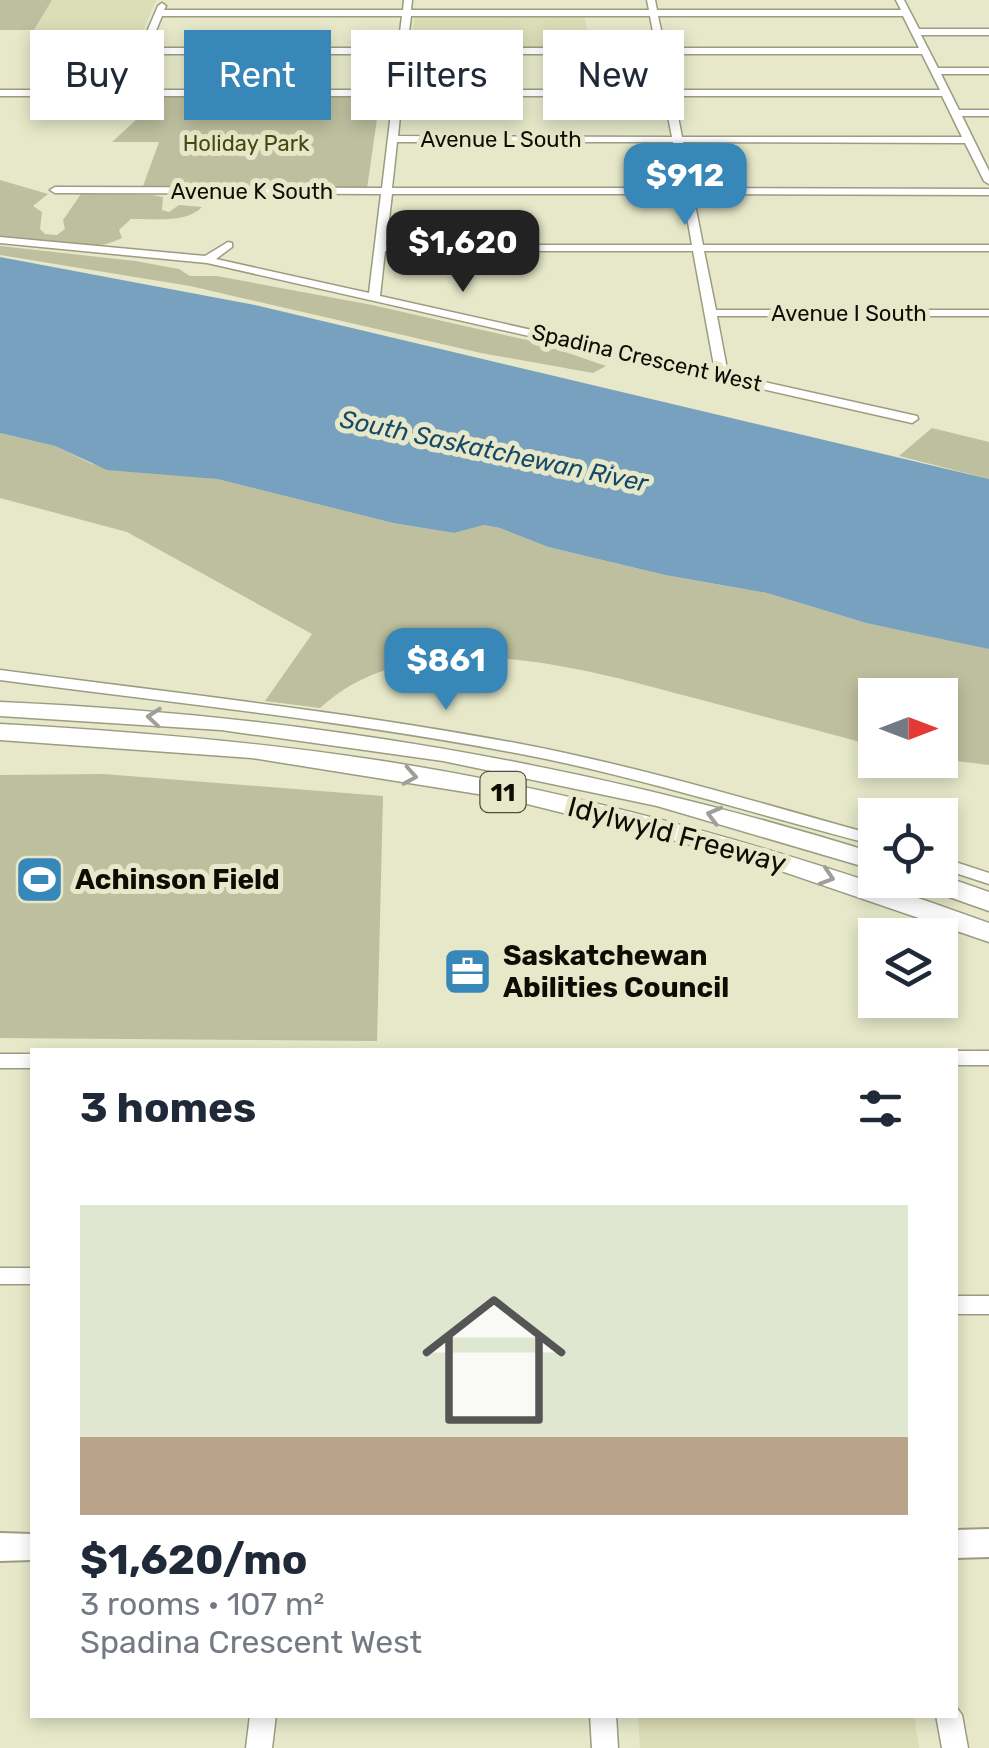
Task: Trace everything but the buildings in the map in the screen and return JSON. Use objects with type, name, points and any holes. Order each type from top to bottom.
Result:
[{"type":"highway","name":"Idylwyld Freeway","points":[[0,709],[174,719],[428,750],[654,799],[858,857]]},
{"type":"highway","name":"Idylwyld Freeway","points":[[0,732],[152,740],[365,768],[516,794],[706,839],[989,933]]},
{"type":"highway","points":[[0,742],[159,749],[365,768]]},
{"type":"highway","points":[[958,891],[989,902]]},
{"type":"main road","points":[[958,1544],[989,1543]]},
{"type":"main road","points":[[0,1547],[30,1546]]},
{"type":"street","points":[[405,30],[408,0]]},
{"type":"street","points":[[900,0],[968,140],[984,159],[989,181]]},
{"type":"street","points":[[152,30],[163,2]]},
{"type":"street","points":[[159,12],[407,12],[652,6],[906,13]]},
{"type":"street","points":[[916,32],[989,32]]},
{"type":"street","points":[[164,51],[351,51]]},
{"type":"street","points":[[684,51],[925,51]]},
{"type":"street","points":[[936,71],[989,71]]},
{"type":"street","points":[[0,93],[30,93]]},
{"type":"street","points":[[164,93],[351,93]]},
{"type":"street","points":[[684,93],[946,93]]},
{"type":"street","points":[[956,113],[989,113]]},
{"type":"street","points":[[375,295],[396,120]]},
{"type":"street","points":[[673,120],[722,374]]},
{"type":"street","name":"Avenue L South","points":[[394,139],[968,140]]},
{"type":"street","name":"Avenue K South","points":[[55,190],[989,192]]},
{"type":"street","name":"Spadina Crescent West","points":[[0,240],[206,260],[912,419]]},
{"type":"street","points":[[206,260],[228,245]]},
{"type":"street","points":[[381,248],[989,248]]},
{"type":"street","name":"Avenue I South","points":[[710,313],[989,313]]},
{"type":"street","points":[[0,675],[519,748],[639,774],[858,835]]},
{"type":"street","points":[[958,868],[989,878]]},
{"type":"street","points":[[958,1058],[989,1058]]},
{"type":"street","points":[[0,1061],[30,1061]]},
{"type":"street","points":[[0,1276],[30,1276]]},
{"type":"street","points":[[958,1305],[989,1305]]},
{"type":"street","points":[[259,1748],[262,1718]]},
{"type":"street","points":[[604,1718],[605,1748]]},
{"type":"street","points":[[950,1718],[955,1748]]},
{"type":"shaded area","points":[[52,0],[156,0],[143,30],[34,30]]},
{"type":"shaded area","points":[[415,15],[584,15],[587,30],[543,30],[543,47],[523,48],[523,30],[413,30]]},
{"type":"shaded area","points":[[638,1718],[914,1718],[919,1748],[640,1748]]},
{"type":"green space","points":[[0,0],[52,0],[34,30],[0,30]]},
{"type":"green space","name":"Holiday Park","points":[[164,97],[184,97],[184,120],[331,120],[331,97],[351,97],[351,120],[377,120],[367,189],[142,189],[159,142],[112,142],[136,120],[164,120]]},
{"type":"green space","points":[[0,180],[48,194],[33,206],[42,212],[40,229],[45,234],[57,235],[65,229],[63,220],[81,194],[163,197],[162,210],[169,212],[179,205],[202,207],[179,218],[131,219],[119,230],[122,238],[108,243],[78,247],[46,245],[0,237]]},
{"type":"green space","points":[[0,246],[135,261],[179,269],[190,276],[217,276],[372,305],[536,342],[606,366],[593,373],[481,353],[190,286],[0,255]]},
{"type":"green space","points":[[932,428],[989,442],[989,479],[899,456]]},
{"type":"green space","points":[[0,433],[55,446],[92,464],[217,479],[393,523],[454,533],[484,525],[500,528],[548,547],[665,575],[767,593],[866,623],[982,646],[989,649],[989,765],[958,761],[958,678],[858,678],[858,742],[605,675],[503,658],[453,658],[405,664],[360,681],[320,708],[265,701],[312,634],[127,532],[0,498]]},
{"type":"green space","points":[[103,774],[383,796],[377,1041],[0,1038],[0,775]]},
{"type":"water","name":"South Saskatchewan River","points":[[0,257],[255,305],[989,479],[989,649],[866,623],[767,593],[665,575],[548,547],[500,528],[484,525],[454,533],[393,523],[217,479],[107,470],[55,446],[0,433]]},
{"type":"place","name":"Achinson Field","points":[[40,879]]},
{"type":"place","name":"Saskatchewan Abilities Council","points":[[468,971]]}]
